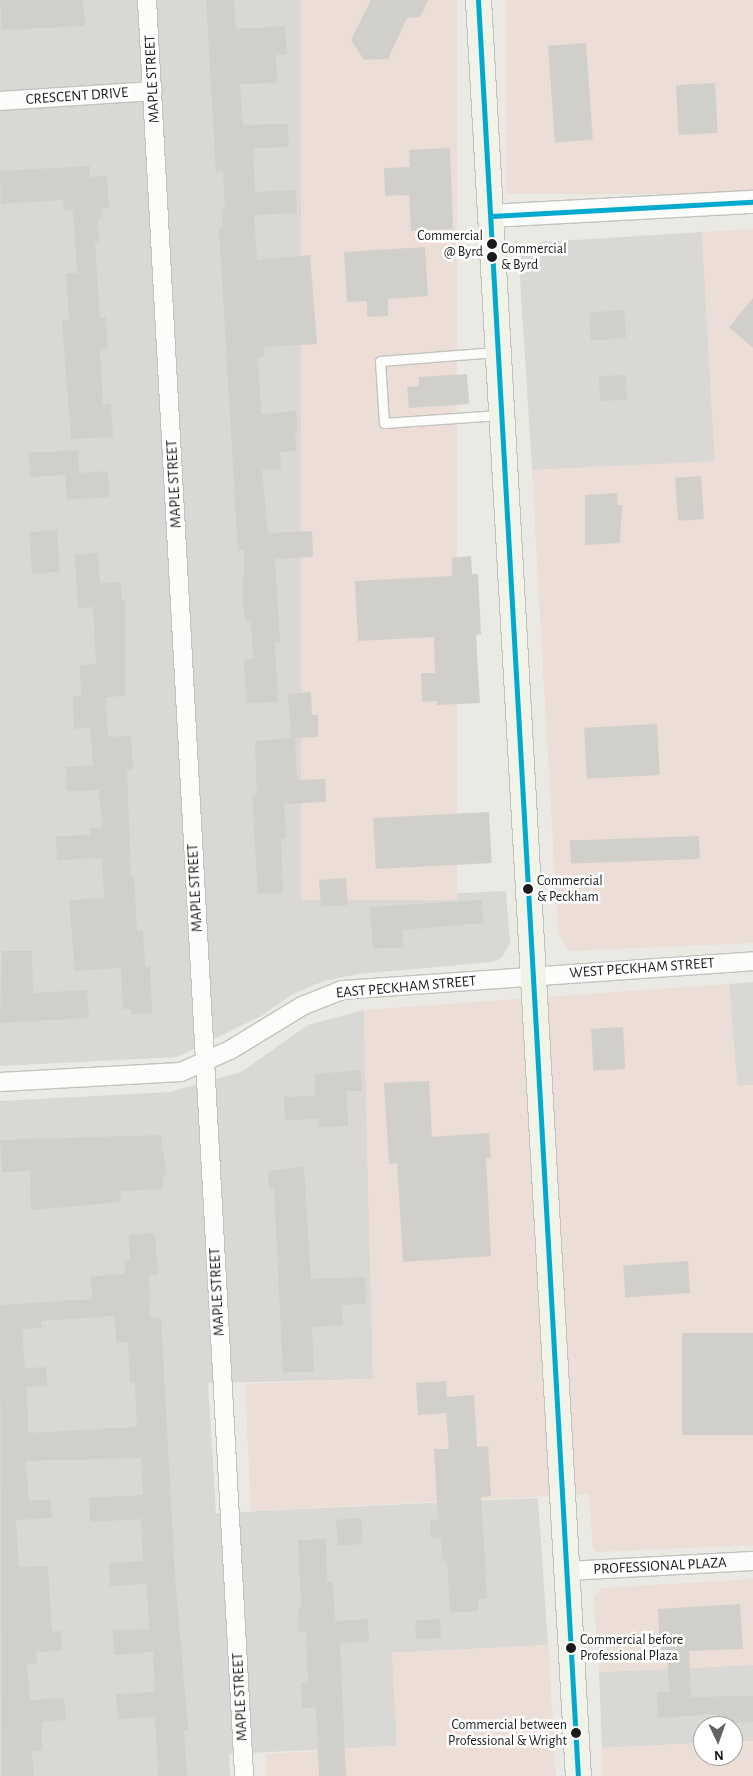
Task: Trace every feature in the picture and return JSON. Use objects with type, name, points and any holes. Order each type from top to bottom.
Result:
[{"type":"main road","points":[[478,0],[503,414],[532,976],[578,1776]]},
{"type":"street","name":"MAPLE STREET","points":[[147,0],[244,1776]]},
{"type":"street","name":"CRESCENT DRIVE","points":[[0,101],[153,92]]},
{"type":"street","points":[[491,216],[753,202]]},
{"type":"street","name":"WEST PECKHAM STREET","points":[[532,976],[753,961]]},
{"type":"street","name":"EAST PECKHAM STREET","points":[[0,1082],[182,1072],[205,1063],[302,1006],[342,990],[532,976]]},
{"type":"street","name":"PROFESSIONAL PLAZA","points":[[567,1571],[753,1561]]},
{"type":"lane","points":[[499,352],[380,361],[384,423],[503,414]]},
{"type":"shaded area","points":[[0,0],[301,0],[361,898],[506,891],[510,944],[501,958],[493,962],[359,974],[324,981],[291,995],[263,1015],[177,1057],[0,1066]]},
{"type":"shaded area","points":[[301,0],[457,0],[457,900],[301,900]]},
{"type":"shaded area","points":[[506,0],[753,0],[753,194],[506,194]]},
{"type":"shaded area","points":[[753,229],[753,943],[569,951],[558,933],[532,470],[715,461],[702,232]]},
{"type":"shaded area","points":[[702,232],[715,462],[532,470],[519,264],[523,250],[543,242]]},
{"type":"shaded area","points":[[753,982],[753,1085],[737,1085],[729,984]]},
{"type":"shaded area","points":[[729,984],[737,1085],[753,1085],[753,1545],[596,1552],[593,1547],[589,1494],[251,1511],[245,1384],[373,1379],[364,1010]]},
{"type":"shaded area","points":[[364,1010],[373,1379],[208,1383],[216,1513],[538,1498],[548,1645],[392,1653],[397,1746],[229,1754],[230,1776],[0,1776],[0,1101],[170,1092],[241,1072],[308,1025]]},
{"type":"shaded area","points":[[753,1579],[753,1665],[599,1672],[594,1597],[602,1588]]},
{"type":"shaded area","points":[[548,1645],[556,1776],[267,1776],[266,1754],[397,1746],[392,1653]]},
{"type":"shaded area","points":[[753,1665],[753,1741],[743,1742],[743,1716],[693,1716],[693,1743],[602,1748],[599,1672]]},
{"type":"shaded area","points":[[753,1741],[753,1776],[603,1776],[602,1748],[693,1743],[693,1766],[743,1766],[743,1742]]},
{"type":"building","points":[[0,0],[83,0],[85,26],[2,30]]},
{"type":"building","points":[[206,0],[234,0],[236,29],[285,26],[287,54],[276,55],[277,83],[240,84],[243,125],[288,124],[289,147],[253,148],[255,192],[296,190],[297,213],[254,215],[257,260],[310,255],[317,344],[264,347],[264,357],[258,358],[261,414],[296,411],[298,432],[295,433],[296,451],[280,452],[281,469],[262,470],[268,533],[312,531],[313,557],[275,559],[280,643],[275,643],[278,702],[246,703],[244,659],[253,659],[251,621],[246,622],[243,609],[244,550],[238,551],[219,227],[223,227],[222,209],[225,209],[223,171],[216,172]]},
{"type":"building","points":[[371,0],[428,0],[420,17],[407,18],[388,59],[364,60],[351,40]]},
{"type":"building","points":[[586,43],[593,140],[555,142],[548,46]]},
{"type":"building","points":[[715,83],[718,133],[679,135],[676,85]]},
{"type":"building","points":[[450,148],[453,229],[411,231],[409,195],[385,196],[384,168],[410,167],[409,150]]},
{"type":"building","points":[[90,166],[90,177],[107,176],[109,208],[101,209],[102,218],[98,219],[99,241],[95,242],[100,318],[106,317],[108,349],[100,349],[103,405],[111,404],[113,437],[71,439],[62,320],[69,319],[66,273],[77,273],[73,210],[64,211],[63,200],[1,204],[0,171]]},
{"type":"building","points":[[425,247],[428,296],[388,299],[388,316],[367,317],[367,301],[347,302],[344,252]]},
{"type":"building","points":[[753,298],[753,348],[729,327]]},
{"type":"building","points":[[624,310],[626,338],[591,340],[589,312]]},
{"type":"building","points":[[467,374],[469,404],[409,408],[407,387],[419,386],[419,377]]},
{"type":"building","points":[[626,375],[627,400],[600,401],[599,376]]},
{"type":"building","points":[[78,450],[79,473],[108,471],[109,497],[67,500],[65,475],[30,477],[29,453]]},
{"type":"building","points":[[701,476],[704,519],[678,521],[675,478]]},
{"type":"building","points":[[617,493],[618,505],[622,505],[620,543],[585,545],[585,495]]},
{"type":"building","points":[[57,530],[60,572],[32,574],[29,532]]},
{"type":"building","points":[[98,553],[100,583],[121,582],[122,601],[125,601],[125,696],[106,697],[108,737],[131,736],[133,769],[127,770],[131,878],[134,877],[137,930],[143,930],[145,967],[150,967],[152,1013],[131,1014],[131,1009],[123,1009],[121,968],[75,971],[69,900],[104,898],[102,858],[57,860],[56,836],[91,835],[90,828],[102,827],[99,790],[67,791],[66,767],[93,765],[90,728],[74,729],[73,696],[81,695],[80,665],[96,664],[93,607],[78,608],[75,555]]},
{"type":"building","points":[[471,556],[472,574],[478,574],[481,634],[476,635],[480,703],[437,705],[437,701],[422,702],[421,673],[435,673],[434,637],[358,641],[355,581],[452,576],[452,558]]},
{"type":"building","points":[[311,692],[312,715],[318,715],[318,737],[291,738],[288,694]]},
{"type":"building","points":[[657,724],[660,775],[587,779],[584,728]]},
{"type":"building","points":[[295,738],[297,780],[325,779],[326,802],[284,804],[286,839],[281,839],[283,893],[258,894],[252,795],[257,795],[255,741]]},
{"type":"building","points":[[489,812],[492,863],[376,869],[373,818]]},
{"type":"building","points":[[699,836],[700,859],[571,863],[570,841]]},
{"type":"building","points":[[346,878],[348,905],[321,907],[319,880]]},
{"type":"building","points":[[482,900],[483,923],[402,930],[403,947],[373,949],[370,907]]},
{"type":"building","points":[[2,951],[32,951],[33,993],[87,990],[89,1018],[0,1023]]},
{"type":"building","points":[[623,1027],[625,1069],[593,1071],[591,1029]]},
{"type":"building","points":[[361,1070],[362,1091],[347,1091],[348,1126],[318,1127],[318,1119],[285,1120],[284,1097],[315,1096],[315,1074]]},
{"type":"building","points":[[429,1081],[432,1137],[489,1133],[491,1158],[486,1158],[491,1256],[403,1262],[397,1163],[389,1164],[384,1083]]},
{"type":"building","points":[[161,1135],[166,1175],[163,1176],[163,1189],[120,1191],[121,1202],[31,1210],[30,1171],[2,1172],[0,1140]]},
{"type":"building","points":[[304,1166],[311,1279],[365,1277],[366,1304],[341,1305],[343,1325],[312,1327],[314,1371],[283,1373],[274,1189],[269,1189],[268,1171]]},
{"type":"building","points":[[155,1233],[158,1275],[149,1275],[150,1318],[161,1317],[175,1577],[188,1729],[184,1730],[187,1776],[158,1776],[155,1717],[118,1719],[116,1694],[155,1692],[153,1652],[114,1655],[113,1630],[149,1629],[147,1584],[110,1586],[109,1563],[143,1561],[141,1519],[90,1522],[89,1498],[143,1495],[141,1458],[26,1461],[29,1501],[51,1499],[52,1518],[16,1520],[19,1567],[48,1566],[52,1631],[61,1631],[62,1650],[36,1652],[37,1663],[27,1664],[30,1700],[64,1698],[66,1720],[42,1722],[42,1750],[32,1751],[34,1776],[2,1776],[0,1305],[92,1299],[91,1276],[125,1274],[124,1260],[130,1260],[129,1235]],"holes":[[[115,1316],[116,1343],[128,1342],[130,1383],[135,1383],[137,1427],[28,1433],[27,1387],[47,1386],[46,1367],[25,1368],[22,1329],[42,1328],[41,1321]]]},
{"type":"building","points":[[688,1261],[690,1293],[625,1297],[623,1266]]},
{"type":"building","points":[[682,1333],[753,1333],[753,1435],[682,1435]]},
{"type":"building","points":[[446,1381],[447,1397],[474,1395],[477,1447],[488,1446],[491,1496],[481,1497],[487,1598],[478,1599],[478,1611],[450,1613],[447,1561],[443,1561],[441,1538],[431,1539],[430,1520],[438,1519],[434,1449],[449,1449],[446,1413],[418,1415],[416,1383]]},
{"type":"building","points":[[361,1518],[363,1544],[338,1546],[336,1520]]},
{"type":"building","points":[[326,1539],[327,1582],[333,1582],[335,1621],[368,1619],[369,1642],[340,1643],[346,1776],[319,1776],[316,1707],[302,1708],[301,1682],[308,1681],[306,1631],[299,1632],[298,1607],[301,1607],[298,1540]]},
{"type":"building","points":[[740,1604],[743,1649],[689,1651],[691,1697],[753,1696],[753,1722],[743,1722],[743,1716],[716,1716],[716,1714],[658,1718],[657,1692],[669,1692],[667,1652],[660,1653],[658,1609]]},
{"type":"building","points":[[440,1619],[441,1638],[416,1639],[415,1620]]},
{"type":"transit line","points":[[478,0],[578,1776]]},
{"type":"transit line","points":[[491,216],[753,202]]},
{"type":"place","name":"Commercial @ Byrd","points":[[492,244]]},
{"type":"place","name":"Commercial & Byrd","points":[[492,257]]},
{"type":"place","name":"Commercial & Peckham","points":[[528,889]]},
{"type":"place","name":"Commercial before Professional Plaza","points":[[571,1648]]},
{"type":"place","name":"Commercial between Professional & Wright","points":[[576,1733]]}]
